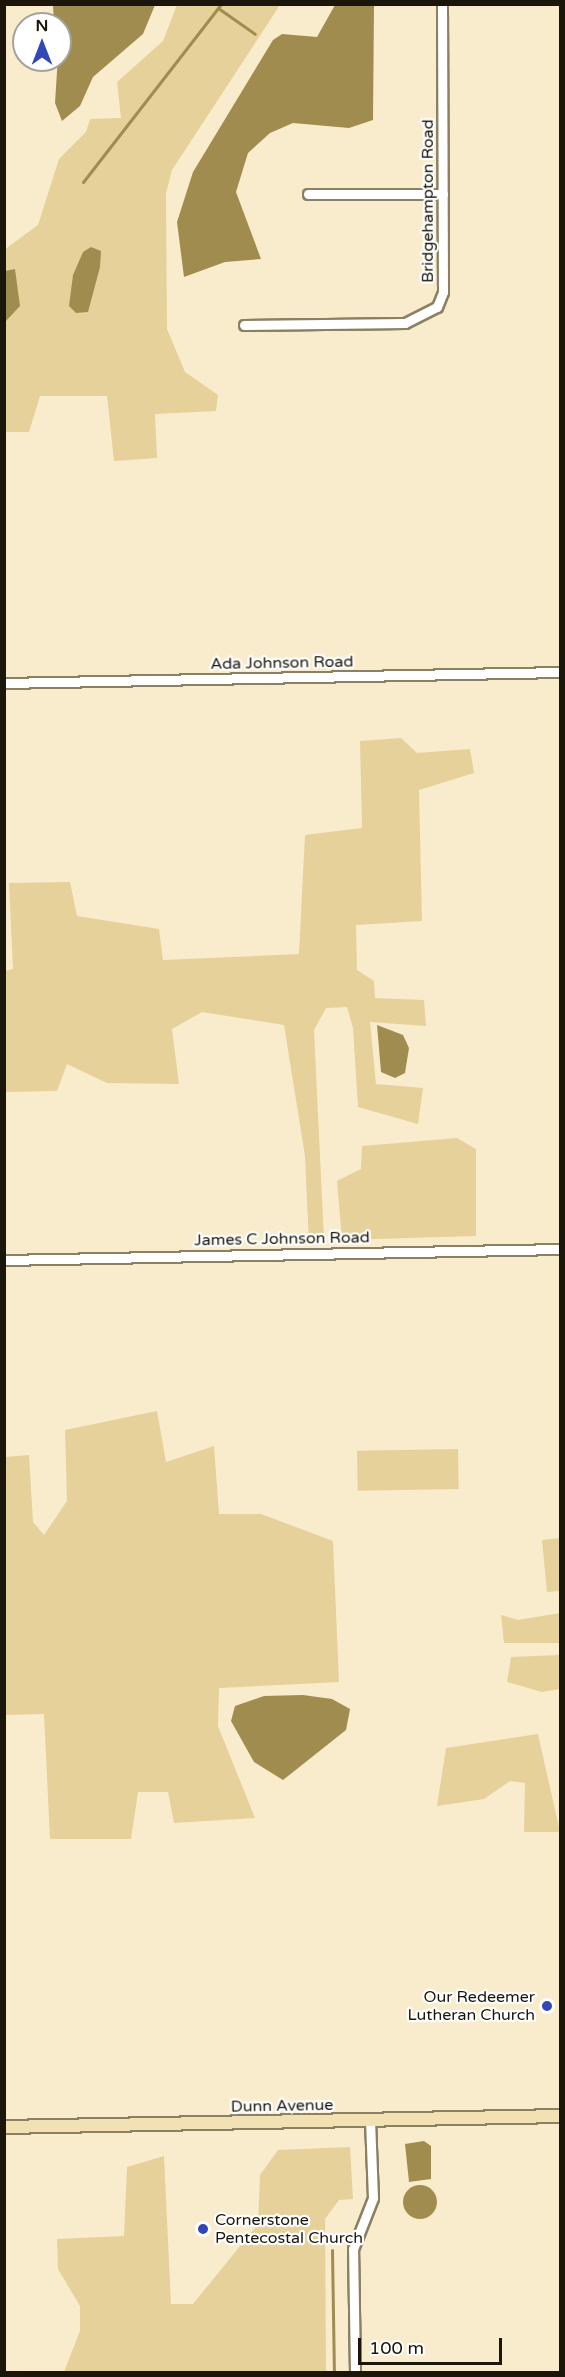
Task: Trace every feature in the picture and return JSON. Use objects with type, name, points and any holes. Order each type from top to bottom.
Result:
[{"type":"main road","name":"Dunn Avenue","points":[[4,2127],[561,2116]]},
{"type":"street","name":"Bridgehampton Road","points":[[244,325],[405,323],[424,318],[443,292],[442,4]]},
{"type":"street","points":[[308,194],[443,194]]},
{"type":"street","name":"Ada Johnson Road","points":[[4,683],[561,672]]},
{"type":"street","name":"James C Johnson Road","points":[[4,1260],[561,1249]]},
{"type":"street","points":[[355,2373],[353,2249],[373,2198],[370,2121]]},
{"type":"shaded area","points":[[53,5],[155,5],[143,34],[93,77],[80,106],[62,121],[55,103],[57,72],[72,72],[72,12],[53,12]]},
{"type":"shaded area","points":[[177,5],[280,5],[172,170],[166,193],[167,329],[185,372],[218,395],[216,411],[155,414],[157,458],[114,461],[107,396],[40,396],[29,432],[5,432],[4,250],[38,225],[59,159],[86,132],[90,119],[121,118],[117,82],[163,41]]},
{"type":"shaded area","points":[[335,5],[374,5],[373,120],[349,128],[293,123],[270,133],[248,153],[236,192],[261,259],[225,262],[184,277],[177,222],[193,172],[273,40],[282,34],[317,37]]},
{"type":"shaded area","points":[[91,247],[101,251],[100,267],[88,312],[76,313],[69,306],[73,275],[83,252]]},
{"type":"shaded area","points":[[15,269],[20,306],[5,322],[5,271]]},
{"type":"shaded area","points":[[401,738],[417,753],[470,749],[474,773],[419,790],[422,921],[356,925],[357,970],[374,981],[375,998],[424,1000],[426,1026],[370,1022],[376,1084],[423,1088],[418,1124],[358,1107],[353,1028],[347,1007],[326,1008],[314,1030],[324,1240],[309,1243],[305,1156],[284,1025],[202,1012],[172,1029],[179,1084],[107,1083],[67,1064],[57,1091],[5,1092],[5,971],[13,969],[9,883],[70,882],[77,916],[159,929],[163,960],[299,954],[305,835],[362,828],[360,741]]},
{"type":"shaded area","points":[[377,1025],[403,1035],[409,1048],[405,1073],[395,1078],[381,1072]]},
{"type":"shaded area","points":[[457,1138],[476,1149],[476,1236],[342,1240],[337,1181],[361,1169],[362,1146]]},
{"type":"shaded area","points":[[157,1411],[166,1462],[214,1446],[219,1514],[261,1514],[333,1541],[339,1682],[219,1688],[218,1726],[255,1818],[174,1823],[168,1792],[138,1792],[131,1839],[50,1839],[44,1714],[5,1715],[5,1457],[29,1455],[33,1522],[44,1535],[67,1501],[65,1430]]},
{"type":"shaded area","points":[[458,1449],[459,1489],[358,1491],[357,1451]]},
{"type":"shaded area","points":[[560,1538],[560,1591],[547,1592],[542,1540]]},
{"type":"shaded area","points":[[560,1613],[560,1643],[504,1643],[501,1615],[518,1620]]},
{"type":"shaded area","points":[[560,1655],[560,1689],[542,1692],[507,1682],[511,1657]]},
{"type":"shaded area","points":[[303,1695],[332,1699],[350,1709],[346,1730],[283,1780],[254,1762],[231,1721],[235,1706],[264,1696]]},
{"type":"shaded area","points":[[538,1734],[560,1832],[524,1832],[525,1783],[510,1781],[484,1799],[437,1806],[446,1748]]},
{"type":"shaded area","points":[[424,2141],[431,2146],[431,2179],[409,2182],[405,2144]]},
{"type":"shaded area","points":[[350,2147],[353,2199],[339,2200],[325,2219],[326,2372],[64,2372],[80,2331],[80,2306],[58,2269],[57,2239],[124,2236],[127,2167],[164,2156],[171,2304],[193,2304],[258,2224],[260,2175],[278,2150]]},
{"type":"shaded area","points":[[420,2185],[432,2190],[437,2202],[432,2214],[420,2219],[408,2214],[403,2202],[408,2190]]},
{"type":"waterway","points":[[83,182],[221,4]]},
{"type":"waterway","points":[[218,8],[255,34]]},
{"type":"waterway","points":[[332,2250],[334,2372]]},
{"type":"place","name":"Our Redeemer Lutheran Church","points":[[547,2006]]},
{"type":"place","name":"Cornerstone Pentecostal Church","points":[[203,2229]]}]
